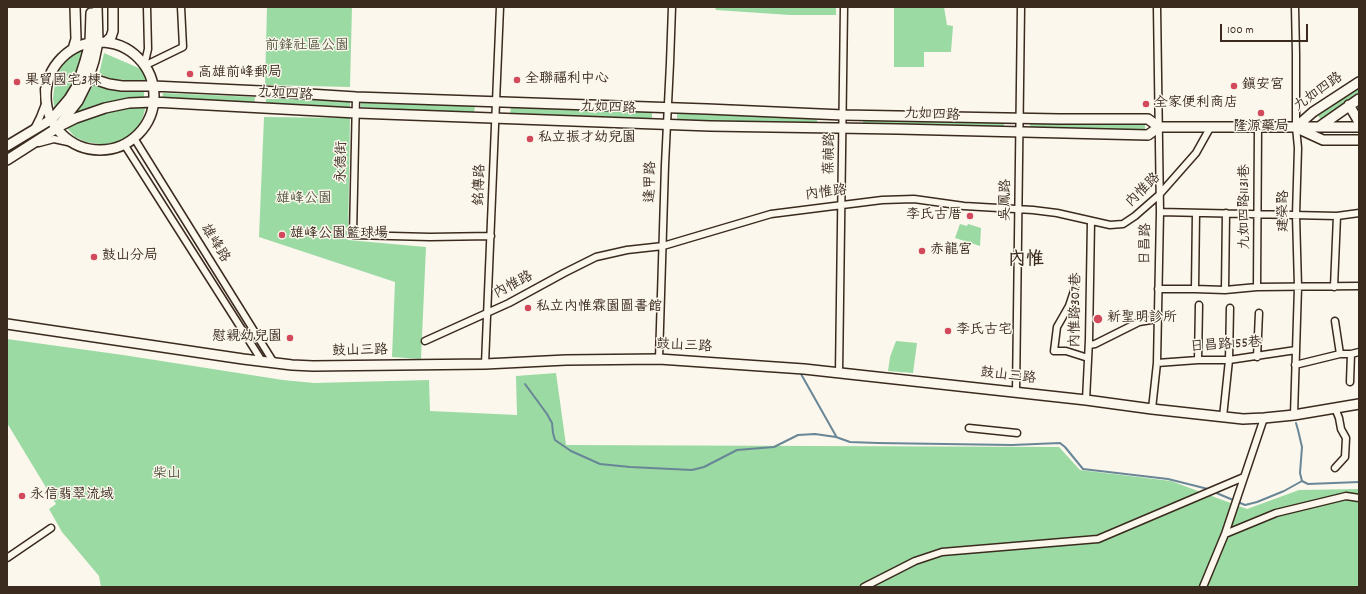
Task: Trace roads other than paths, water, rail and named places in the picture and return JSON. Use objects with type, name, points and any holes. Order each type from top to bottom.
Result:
[{"type":"street","points":[[73,49],[76,34],[75,7]]},
{"type":"street","points":[[91,7],[98,42]]},
{"type":"street","points":[[7,146],[33,129],[52,119],[69,99],[85,76],[94,61],[98,42],[97,7]]},
{"type":"street","points":[[33,129],[45,104],[44,89],[56,65],[65,54],[73,49],[111,37],[113,31],[113,7]]},
{"type":"street","points":[[144,66],[148,49],[147,7]]},
{"type":"street","points":[[144,66],[183,47],[181,7]]},
{"type":"street","name":"銘傳路","points":[[485,364],[500,7]]},
{"type":"street","name":"逢甲路","points":[[659,359],[666,124],[672,7]]},
{"type":"street","name":"葆禎路","points":[[839,373],[844,7]]},
{"type":"street","name":"吳鳳路","points":[[1016,392],[1021,7]]},
{"type":"street","name":"日昌路","points":[[1152,409],[1157,363],[1160,212],[1157,7]]},
{"type":"street","name":"建榮路","points":[[1294,415],[1294,365],[1296,350],[1298,287],[1296,215],[1298,148],[1296,127],[1295,7]]},
{"type":"street","points":[[26,148],[54,139],[96,149],[106,149],[124,144],[134,138],[143,128],[150,116],[153,102],[153,86],[150,76],[144,66],[132,53],[124,48],[98,42]]},
{"type":"street","points":[[7,160],[58,127],[78,101],[85,76]]},
{"type":"street","name":"九如四路","points":[[85,76],[122,86],[153,86],[356,97],[843,115],[1148,119],[1159,127],[1359,128]]},
{"type":"street","points":[[48,82],[46,94],[52,119],[70,140],[77,144]]},
{"type":"street","name":"九如四路","points":[[1296,127],[1313,112],[1359,82]]},
{"type":"street","name":"永德街","points":[[356,97],[353,235],[430,237],[491,236]]},
{"type":"street","name":"九如四路","points":[[1319,127],[1359,99]]},
{"type":"street","name":"九如四路","points":[[58,127],[76,118],[105,108],[153,102],[356,113],[666,124],[1148,135],[1159,127]]},
{"type":"street","name":"九如四路","points":[[1349,105],[1359,122]]},
{"type":"street","name":"九如四路1131巷","points":[[1257,287],[1259,214],[1258,127]]},
{"type":"street","name":"九如四路","points":[[1296,127],[1323,140],[1359,140]]},
{"type":"street","name":"內惟路","points":[[425,341],[487,314],[596,257],[627,250],[663,246],[771,214],[882,200],[914,199],[964,206],[1057,213],[1110,225],[1122,224],[1135,216],[1159,195],[1196,153],[1210,128]]},
{"type":"street","name":"雄峰路","points":[[134,138],[274,363]]},
{"type":"street","name":"雄峰路","points":[[124,144],[262,361]]},
{"type":"street","points":[[1160,212],[1337,216],[1359,213]]},
{"type":"street","points":[[1195,289],[1196,213]]},
{"type":"street","points":[[1225,290],[1226,213]]},
{"type":"street","points":[[1334,287],[1337,216]]},
{"type":"street","name":"內惟路307巷","points":[[1086,400],[1089,346],[1091,221]]},
{"type":"street","points":[[1158,289],[1225,290],[1257,287],[1359,286]]},
{"type":"street","points":[[1075,288],[1069,306],[1057,327],[1054,351],[1066,351],[1088,358]]},
{"type":"street","points":[[1198,360],[1199,305]]},
{"type":"street","points":[[1223,417],[1230,360],[1230,308]]},
{"type":"street","points":[[1257,357],[1259,312]]},
{"type":"street","points":[[1089,346],[1139,322],[1157,319]]},
{"type":"street","points":[[1335,321],[1340,354]]},
{"type":"street","name":"鼓山三路","points":[[7,324],[274,363],[313,366],[350,367],[485,364],[566,360],[659,359],[736,363],[839,373],[1243,419],[1294,415],[1359,404]]},
{"type":"street","name":"日昌路155巷","points":[[1157,363],[1198,360],[1230,360],[1296,350]]},
{"type":"street","points":[[1294,365],[1340,354],[1359,352]]},
{"type":"street","points":[[1350,382],[1351,354]]},
{"type":"street","points":[[1335,408],[1341,429],[1346,438],[1345,457],[1335,468]]},
{"type":"street","points":[[1203,587],[1225,534],[1264,418]]},
{"type":"street","points":[[969,428],[1017,433]]},
{"type":"street","points":[[864,587],[915,561],[942,552],[1098,539],[1244,477]]},
{"type":"street","points":[[1225,534],[1276,513],[1346,496],[1359,498]]},
{"type":"street","points":[[7,558],[51,528]]},
{"type":"waterway","points":[[801,374],[836,436]]},
{"type":"waterway","points":[[525,384],[552,423],[555,440],[571,451],[600,464],[692,470],[704,467],[737,450],[774,447],[798,435],[815,434],[836,437],[850,442],[1012,445],[1060,443],[1083,469],[1168,479],[1208,489]]},
{"type":"waterway","points":[[1296,423],[1302,447],[1300,473],[1302,481]]},
{"type":"waterway","points":[[1214,492],[1245,505],[1257,502],[1284,491],[1302,481],[1308,484],[1359,482]]},
{"type":"place","name":"高雄前峰郵局","points":[[190,74]]},
{"type":"place","name":"全聯福利中心","points":[[517,80]]},
{"type":"place","name":"果貿國宅3棟","points":[[17,82]]},
{"type":"place","name":"鎮安宮","points":[[1234,86]]},
{"type":"place","name":"全家便利商店","points":[[1146,104]]},
{"type":"place","name":"隆源藥局","points":[[1261,113]]},
{"type":"place","name":"私立振才幼兒園","points":[[530,139]]},
{"type":"place","name":"李氏古厝","points":[[970,216]]},
{"type":"place","name":"雄峰公園籃球場","points":[[282,235]]},
{"type":"place","name":"赤龍宮","points":[[922,251]]},
{"type":"place","name":"鼓山分局","points":[[94,257]]},
{"type":"place","name":"私立內惟霖園圖書館","points":[[528,308]]},
{"type":"place","name":"新聖明診所","points":[[1098,319]]},
{"type":"place","name":"李氏古宅","points":[[948,331]]},
{"type":"place","name":"慰親幼兒園","points":[[290,338]]},
{"type":"place","name":"永信翡翠流域","points":[[22,496]]},
{"type":"district","name":"内惟","points":[[1026,262]]},
{"type":"park label","name":"前鋒社區公園","points":[[307,47]]},
{"type":"park label","name":"雄峰公園","points":[[304,200]]},
{"type":"park label","name":"柴山","points":[[167,475]]}]
